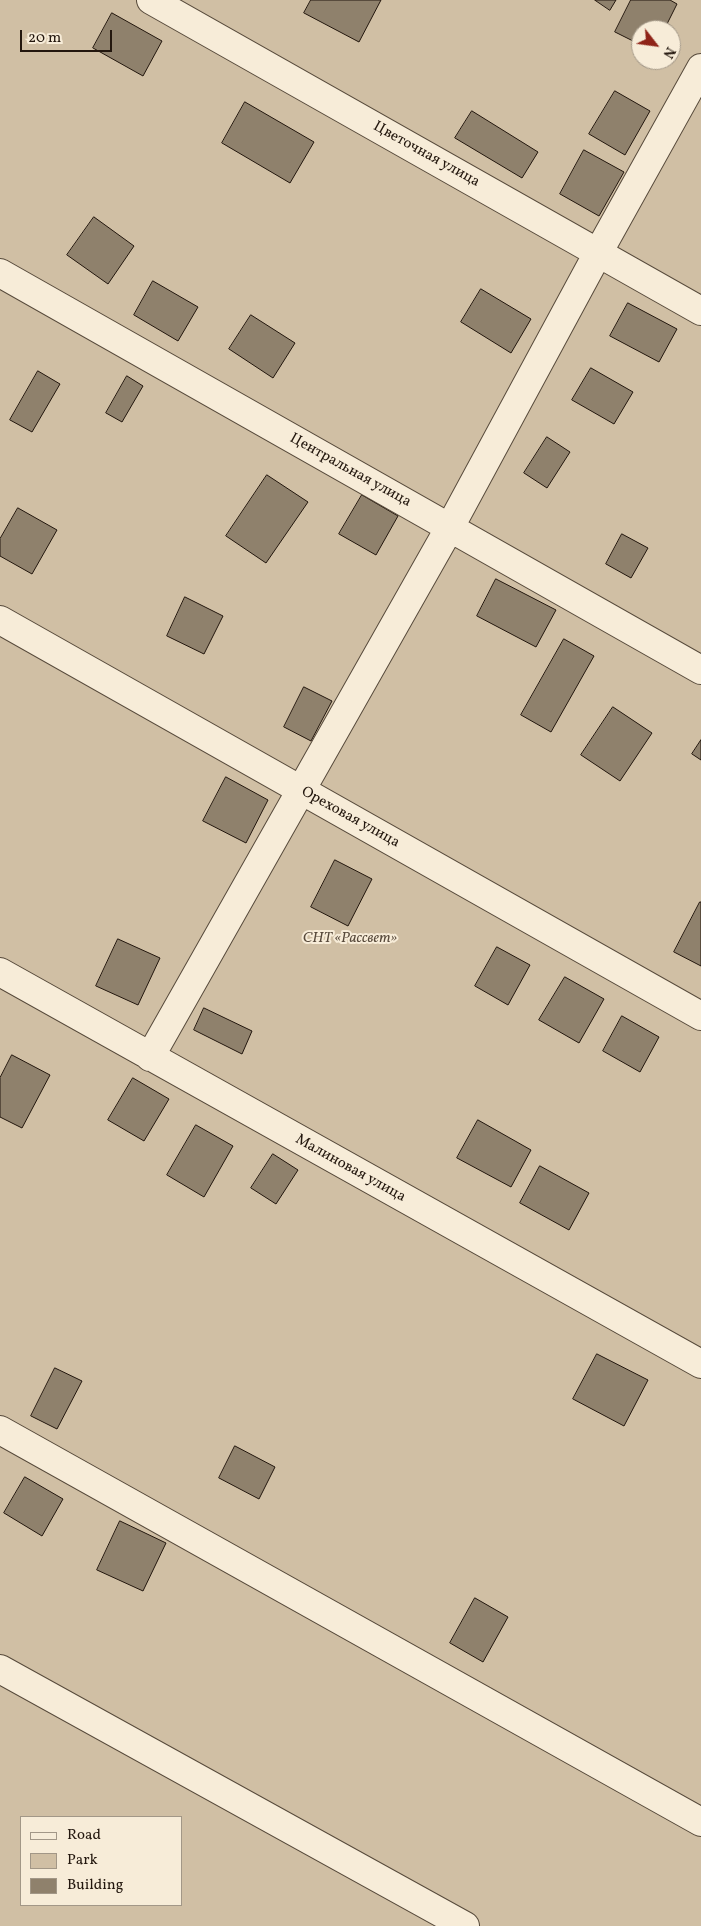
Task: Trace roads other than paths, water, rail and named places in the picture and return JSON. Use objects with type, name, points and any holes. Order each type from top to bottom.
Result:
[{"type":"street","name":"Цветочная улица","points":[[151,0],[701,311]]},
{"type":"street","points":[[150,1057],[450,528],[598,253],[701,68]]},
{"type":"street","name":"Центральная улица","points":[[0,273],[701,670]]},
{"type":"street","name":"Ореховая улица","points":[[0,620],[701,1016]]},
{"type":"street","name":"Малиновая улица","points":[[0,972],[701,1364]]},
{"type":"street","points":[[0,1430],[701,1822]]},
{"type":"street","points":[[0,1669],[466,1926]]},
{"type":"park label","name":"СНТ «Рассвет»","points":[[350,939]]}]
